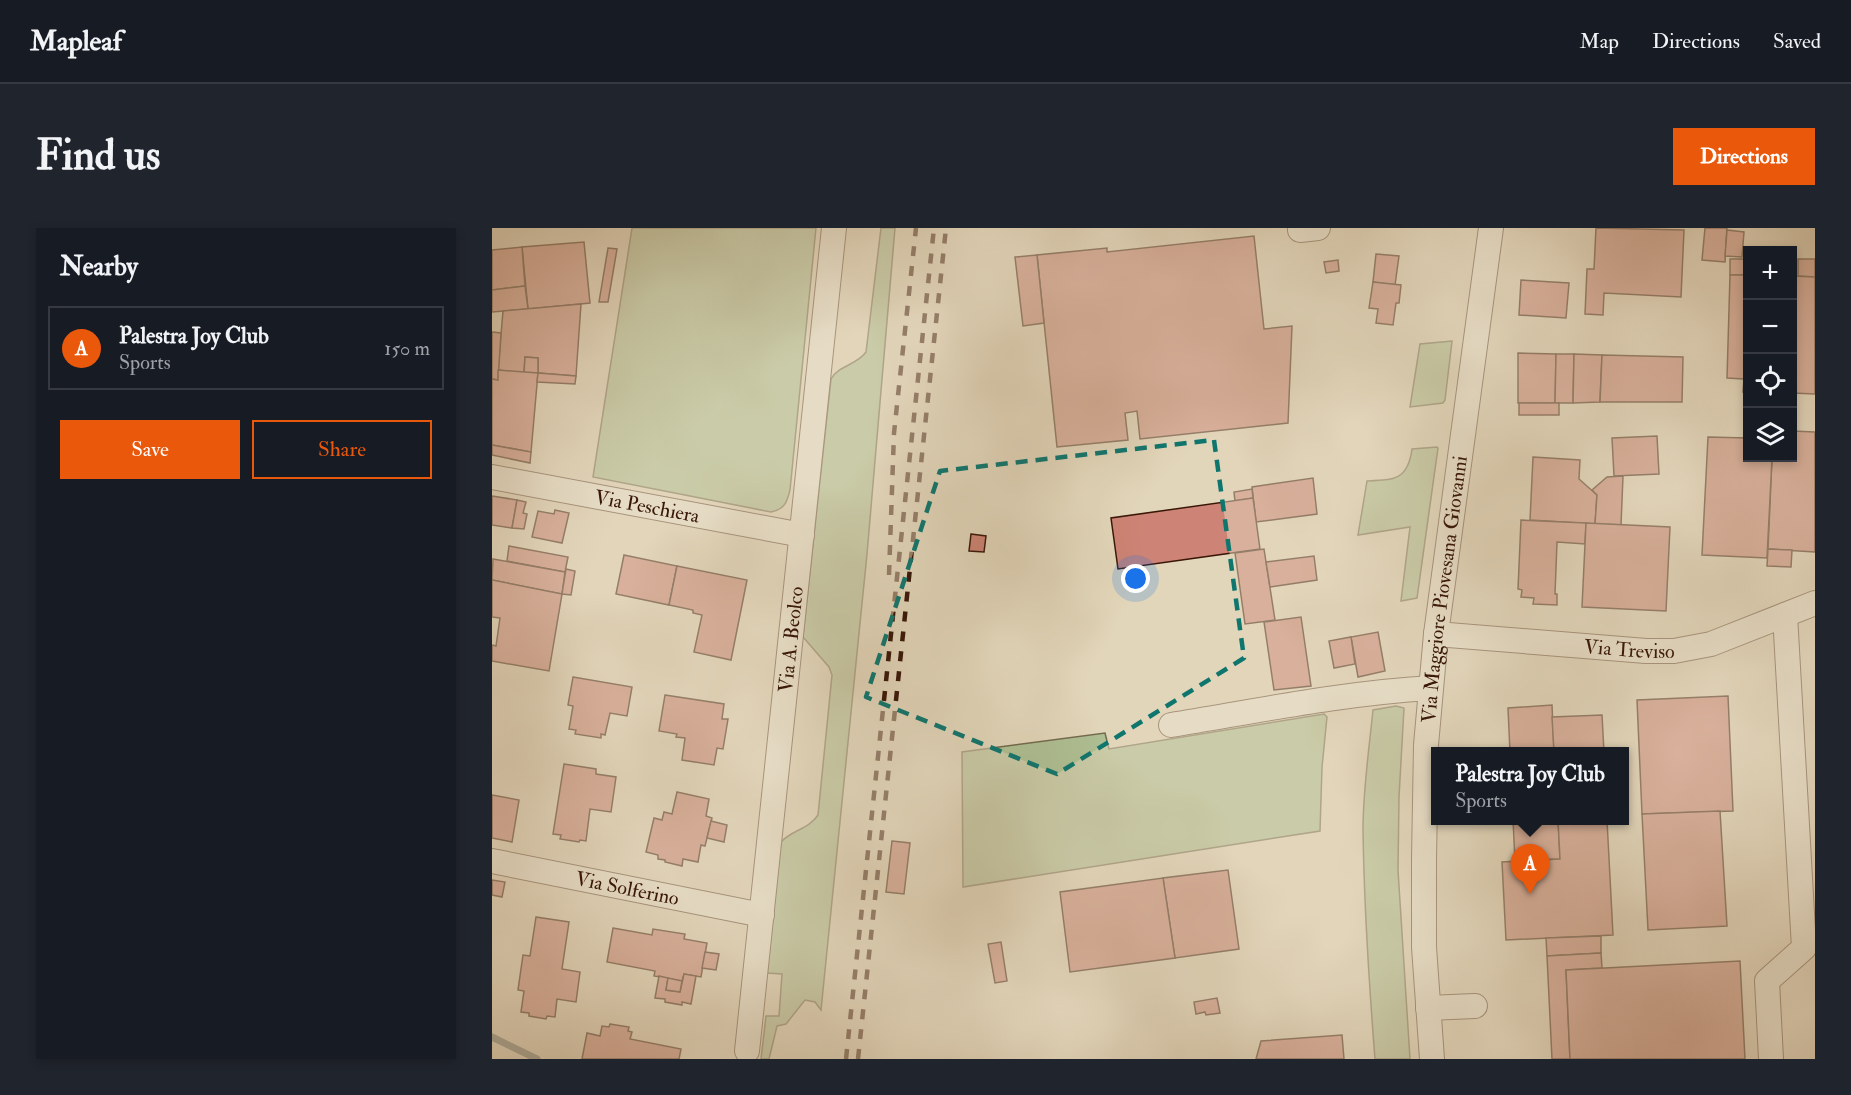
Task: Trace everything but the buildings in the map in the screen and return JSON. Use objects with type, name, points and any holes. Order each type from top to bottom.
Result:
[{"type":"street","name":"Via A. Beolco","points":[[747,1051],[834,228]]},
{"type":"street","name":"Via Maggiore Piovesana Giovanni","points":[[1432,1059],[1424,948],[1426,745],[1436,634],[1491,228]]},
{"type":"street","name":"Via Peschiera","points":[[492,477],[802,535]]},
{"type":"street","name":"Via Treviso","points":[[1436,634],[1646,651],[1674,651],[1711,644],[1815,603]]},
{"type":"street","points":[[1771,1059],[1767,981],[1804,948],[1785,615]]},
{"type":"street","points":[[1172,724],[1356,696],[1431,688]]},
{"type":"street","name":"Via Solferino","points":[[492,861],[762,915]]},
{"type":"street","points":[[1428,1008],[1475,1006]]},
{"type":"highlighted area","points":[[1214,440],[1244,658],[1057,774],[866,697],[940,471]]},
{"type":"green space","points":[[632,228],[816,228],[790,490],[786,501],[779,509],[771,512],[593,477]]},
{"type":"green space","points":[[881,228],[895,228],[867,554],[821,1010],[815,1002],[805,1000],[786,1024],[777,1026],[769,1059],[761,1059],[766,1016],[779,1016],[782,974],[767,973],[781,842],[818,815],[832,675],[829,667],[803,637],[831,379],[834,374],[858,360],[866,352]]},
{"type":"green space","points":[[1452,341],[1445,400],[1443,403],[1410,407],[1420,344]]},
{"type":"green space","points":[[1437,447],[1417,598],[1401,601],[1410,527],[1358,535],[1367,481],[1392,479],[1398,476],[1407,467],[1412,449]]},
{"type":"green space","points":[[1396,706],[1404,708],[1398,870],[1410,1059],[1375,1059],[1366,916],[1364,800],[1373,710]]},
{"type":"green space","points":[[1324,714],[1327,717],[1322,767],[1320,831],[963,887],[962,752],[1105,733],[1109,749]]},
{"type":"waterway","points":[[492,1037],[537,1059]]},
{"type":"railway","points":[[889,575],[894,433],[916,228]]},
{"type":"railway","points":[[846,1059],[934,228]]},
{"type":"railway","points":[[858,1059],[946,228]]},
{"type":"place","name":"Palestra Joy Club","points":[[1530,894]]}]
